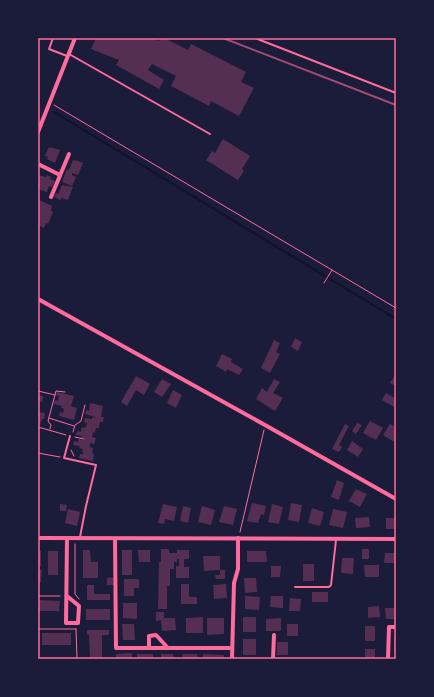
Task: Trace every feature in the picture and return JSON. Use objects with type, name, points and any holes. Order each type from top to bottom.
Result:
[{"type":"street","points":[[38,132],[75,38]]},
{"type":"street","points":[[51,197],[69,154]]},
{"type":"street","points":[[38,164],[60,175]]},
{"type":"street","points":[[38,299],[265,424],[396,499]]},
{"type":"street","points":[[38,538],[396,539]]},
{"type":"street","points":[[67,538],[66,623],[78,623],[79,606],[67,596]]},
{"type":"street","points":[[115,538],[116,648],[232,648]]},
{"type":"street","points":[[232,659],[234,584],[238,568],[238,538]]},
{"type":"street","points":[[388,659],[389,626],[396,627]]},
{"type":"street","points":[[149,647],[149,636],[156,635],[166,647]]},
{"type":"street","points":[[273,659],[274,635]]},
{"type":"lane","points":[[53,38],[49,49],[69,55],[210,134]]},
{"type":"lane","points":[[255,38],[396,93]]},
{"type":"lane","points":[[70,436],[64,458],[96,465],[80,538]]},
{"type":"lane","points":[[295,587],[329,587],[331,585],[336,538]]},
{"type":"path","points":[[49,104],[396,308]]},
{"type":"path","points":[[324,282],[332,270]]},
{"type":"path","points":[[38,391],[54,395]]},
{"type":"path","points":[[50,430],[51,424],[48,420],[54,395],[56,391],[65,392]]},
{"type":"path","points":[[84,439],[72,436],[75,426],[81,421],[85,405]]},
{"type":"path","points":[[49,418],[75,426]]},
{"type":"path","points":[[238,538],[265,424]]},
{"type":"path","points":[[38,427],[70,436]]},
{"type":"path","points":[[67,444],[77,461]]},
{"type":"path","points":[[38,453],[64,458]]},
{"type":"path","points":[[75,538],[75,594],[80,598],[79,606]]},
{"type":"path","points":[[38,596],[67,596]]},
{"type":"path","points":[[38,629],[76,629],[77,659]]},
{"type":"building","points":[[96,38],[152,38],[159,41],[160,38],[164,38],[188,50],[191,44],[246,72],[241,82],[254,88],[239,116],[211,101],[209,106],[171,86],[176,76],[152,64],[148,70],[164,80],[159,89],[116,65],[119,60],[91,49]]},
{"type":"building","points":[[223,139],[250,156],[242,169],[244,171],[238,180],[206,160],[212,151],[215,153]]},
{"type":"building","points":[[49,147],[60,150],[55,163],[47,159],[48,157],[45,156]]},
{"type":"building","points":[[73,160],[83,163],[78,175],[72,173],[72,175],[76,177],[72,186],[62,182],[67,169],[69,170]]},
{"type":"building","points":[[38,175],[46,177],[47,175],[51,177],[50,179],[55,181],[52,187],[49,186],[47,192],[38,189]]},
{"type":"building","points":[[62,185],[73,187],[68,200],[61,198],[61,200],[54,197],[56,193],[58,194]]},
{"type":"building","points":[[39,200],[52,206],[51,210],[53,212],[48,224],[46,223],[44,228],[38,225]]},
{"type":"building","points":[[295,338],[302,342],[298,351],[291,347]]},
{"type":"building","points":[[274,340],[280,343],[276,352],[280,354],[270,373],[261,368]]},
{"type":"building","points":[[222,354],[232,359],[231,362],[243,369],[239,375],[227,369],[226,372],[216,366]]},
{"type":"building","points":[[396,373],[396,386],[390,383]]},
{"type":"building","points":[[136,376],[150,384],[144,395],[136,390],[127,406],[121,402]]},
{"type":"building","points":[[162,379],[171,384],[162,397],[154,392]]},
{"type":"building","points":[[274,379],[280,382],[273,393],[283,398],[275,411],[256,399],[262,388],[267,392]]},
{"type":"building","points":[[173,390],[182,395],[176,408],[167,403]]},
{"type":"building","points":[[57,392],[74,396],[71,406],[77,408],[74,420],[59,416],[60,412],[63,413],[64,409],[61,408],[62,406],[54,404],[55,400],[58,401],[59,396],[56,395]]},
{"type":"building","points":[[386,393],[396,399],[396,404],[394,407],[382,400]]},
{"type":"building","points":[[38,395],[43,396],[42,402],[38,401]]},
{"type":"building","points":[[90,403],[103,406],[101,417],[104,417],[103,422],[100,422],[99,428],[96,428],[95,433],[93,432],[92,437],[96,438],[94,444],[90,443],[90,447],[93,448],[92,453],[94,454],[93,461],[79,458],[80,454],[84,453],[82,452],[83,449],[79,448],[80,446],[73,445],[74,441],[78,442],[78,439],[84,440],[85,438],[81,438],[82,436],[76,435],[77,431],[81,432],[81,428],[86,427],[87,423],[84,422],[85,418],[95,418],[85,414],[86,410],[89,411]]},
{"type":"building","points":[[38,412],[45,413],[44,419],[42,419],[40,425],[38,424]]},
{"type":"building","points":[[370,421],[383,428],[376,440],[363,433]]},
{"type":"building","points":[[357,423],[362,425],[356,434],[352,431]]},
{"type":"building","points":[[345,424],[349,426],[339,445],[342,447],[339,452],[332,449]]},
{"type":"building","points":[[390,424],[396,427],[396,443],[383,435]]},
{"type":"building","points":[[352,441],[363,449],[358,457],[347,450]]},
{"type":"building","points":[[337,480],[344,483],[339,500],[331,497]]},
{"type":"building","points":[[356,489],[367,494],[360,507],[349,501]]},
{"type":"building","points":[[252,503],[266,506],[264,515],[261,514],[258,523],[247,521]]},
{"type":"building","points":[[291,503],[302,505],[299,522],[288,520]]},
{"type":"building","points":[[60,504],[67,505],[66,511],[60,511]]},
{"type":"building","points":[[163,504],[177,507],[174,521],[165,519],[164,524],[158,523]]},
{"type":"building","points":[[272,504],[283,507],[279,524],[268,522]]},
{"type":"building","points":[[183,506],[191,508],[188,523],[180,521]]},
{"type":"building","points":[[202,506],[215,510],[211,525],[198,522]]},
{"type":"building","points":[[224,506],[237,509],[233,525],[219,522]]},
{"type":"building","points":[[312,508],[324,512],[320,526],[308,523]]},
{"type":"building","points":[[68,509],[80,512],[77,526],[65,523]]},
{"type":"building","points":[[333,509],[347,512],[343,528],[329,525]]},
{"type":"building","points":[[369,517],[370,527],[356,528],[355,518]]},
{"type":"building","points":[[386,518],[396,518],[396,529],[386,529]]},
{"type":"building","points":[[161,549],[169,549],[169,553],[177,553],[177,550],[189,550],[189,559],[184,559],[184,567],[189,567],[189,578],[176,578],[176,566],[179,566],[179,559],[177,559],[177,562],[174,562],[174,569],[170,569],[170,586],[167,586],[167,609],[158,609],[159,562],[161,562]]},
{"type":"building","points":[[362,549],[369,549],[369,559],[362,559]]},
{"type":"building","points":[[83,550],[90,550],[91,562],[98,562],[98,578],[83,578]]},
{"type":"building","points":[[122,550],[132,550],[132,575],[122,575]]},
{"type":"building","points":[[138,550],[150,550],[150,562],[139,562]]},
{"type":"building","points":[[38,551],[41,551],[41,566],[38,566]]},
{"type":"building","points":[[48,551],[58,551],[58,575],[48,575]]},
{"type":"building","points":[[247,551],[266,551],[267,562],[247,562]]},
{"type":"building","points":[[385,553],[396,553],[396,563],[384,563]]},
{"type":"building","points":[[203,556],[220,556],[220,570],[204,571]]},
{"type":"building","points":[[342,558],[354,558],[353,574],[341,573]]},
{"type":"building","points":[[303,564],[314,564],[314,581],[303,581]]},
{"type":"building","points":[[364,565],[379,565],[379,577],[365,577]]},
{"type":"building","points":[[271,566],[281,566],[280,577],[271,577]]},
{"type":"building","points":[[38,570],[42,570],[41,582],[38,582]]},
{"type":"building","points":[[220,570],[225,570],[225,579],[216,579],[215,575],[220,575]]},
{"type":"building","points":[[113,577],[113,585],[107,585],[107,578]]},
{"type":"building","points":[[244,578],[256,578],[257,592],[245,593]]},
{"type":"building","points":[[124,579],[139,579],[139,588],[134,588],[134,596],[124,596]]},
{"type":"building","points":[[181,584],[189,584],[189,597],[197,597],[197,604],[181,604]]},
{"type":"building","points":[[226,584],[227,598],[214,599],[213,585]]},
{"type":"building","points":[[87,585],[94,585],[94,594],[110,594],[110,600],[87,600]]},
{"type":"building","points":[[312,592],[328,592],[328,602],[312,602]]},
{"type":"building","points":[[245,596],[260,597],[259,610],[245,609]]},
{"type":"building","points":[[271,596],[283,596],[283,608],[270,607]]},
{"type":"building","points":[[290,598],[301,599],[300,611],[289,611]]},
{"type":"building","points":[[38,600],[60,601],[59,611],[38,611]]},
{"type":"building","points":[[123,603],[137,603],[137,619],[123,618]]},
{"type":"building","points":[[379,606],[380,617],[368,618],[368,607]]},
{"type":"building","points":[[385,608],[396,608],[396,619],[386,619]]},
{"type":"building","points":[[86,609],[110,609],[110,620],[86,620]]},
{"type":"building","points":[[156,612],[164,612],[164,618],[175,618],[176,630],[162,631],[161,620],[156,621]]},
{"type":"building","points":[[203,617],[203,633],[186,633],[186,618]]},
{"type":"building","points":[[243,617],[256,617],[256,632],[243,632]]},
{"type":"building","points":[[207,618],[224,618],[224,634],[207,635]]},
{"type":"building","points":[[281,618],[281,631],[266,631],[266,619]]},
{"type":"building","points":[[122,624],[134,624],[135,640],[123,640]]},
{"type":"building","points":[[287,624],[298,624],[298,636],[287,636]]},
{"type":"building","points":[[365,626],[375,626],[375,641],[365,641]]},
{"type":"building","points":[[87,630],[109,630],[109,635],[102,635],[102,658],[90,659],[89,635],[87,635]]},
{"type":"building","points":[[42,633],[71,633],[71,645],[42,645]]},
{"type":"building","points":[[394,637],[396,637],[396,653],[394,653]]},
{"type":"building","points":[[243,639],[256,639],[256,655],[243,655]]},
{"type":"building","points":[[277,642],[288,642],[288,655],[277,655]]},
{"type":"building","points":[[365,649],[375,649],[375,659],[365,659]]},
{"type":"building","points":[[132,653],[132,659],[116,659],[116,654]]},
{"type":"building","points":[[137,654],[153,654],[153,659],[137,659]]},
{"type":"building","points":[[161,654],[173,654],[174,659],[161,659]]},
{"type":"building","points":[[182,654],[197,654],[198,659],[183,659]]},
{"type":"building","points":[[203,654],[224,655],[224,659],[203,659]]},
{"type":"waterway","points":[[54,112],[396,319]]},
{"type":"railway","points":[[223,38],[396,105]]}]
